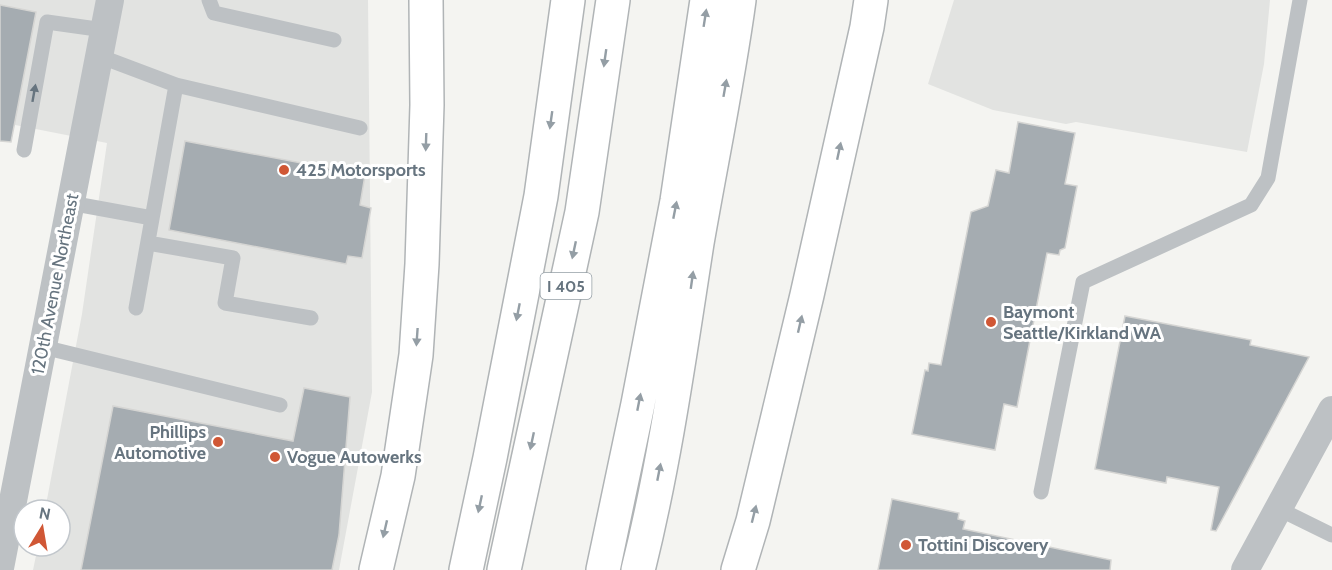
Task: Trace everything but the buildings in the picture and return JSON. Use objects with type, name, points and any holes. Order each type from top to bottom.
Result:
[{"type":"highway","points":[[376,570],[398,476],[416,354],[422,264],[426,0]]},
{"type":"highway","name":"I 405","points":[[466,570],[541,196],[568,0]]},
{"type":"highway","name":"I 405","points":[[504,570],[582,212],[613,0]]},
{"type":"highway","points":[[603,570],[677,201],[707,0]]},
{"type":"highway","points":[[638,570],[648,530],[676,383],[739,0]]},
{"type":"highway","points":[[738,570],[753,521],[807,295],[872,9]]},
{"type":"street","name":"120th Avenue Northeast","points":[[0,568],[110,0]]},
{"type":"street","points":[[1245,570],[1332,410]]},
{"type":"lane","points":[[209,0],[214,14],[334,40]]},
{"type":"lane","points":[[1041,492],[1083,282],[1251,205],[1268,178],[1300,0]]},
{"type":"lane","points":[[24,150],[47,22],[101,43],[176,85],[360,128]]},
{"type":"lane","points":[[136,308],[176,85]]},
{"type":"lane","points":[[70,203],[152,218]]},
{"type":"lane","points":[[148,243],[234,258],[225,303],[311,318]]},
{"type":"lane","points":[[43,347],[280,405]]},
{"type":"lane","points":[[1279,508],[1332,535]]},
{"type":"shaded area","points":[[0,0],[368,0],[372,392],[339,570],[33,570],[36,558],[72,558],[72,498],[47,498],[82,314],[107,143],[0,122]]},
{"type":"shaded area","points":[[954,0],[1270,0],[1264,64],[1247,152],[1076,122],[1066,124],[993,110],[928,84]]},
{"type":"place","name":"425 Motorsports","points":[[284,170]]},
{"type":"place","name":"Baymont Seattle/Kirkland WA","points":[[991,322]]},
{"type":"place","name":"Phillips Automotive","points":[[218,442]]},
{"type":"place","name":"Vogue Autowerks","points":[[275,457]]},
{"type":"place","name":"Tottini Discovery","points":[[906,545]]}]
